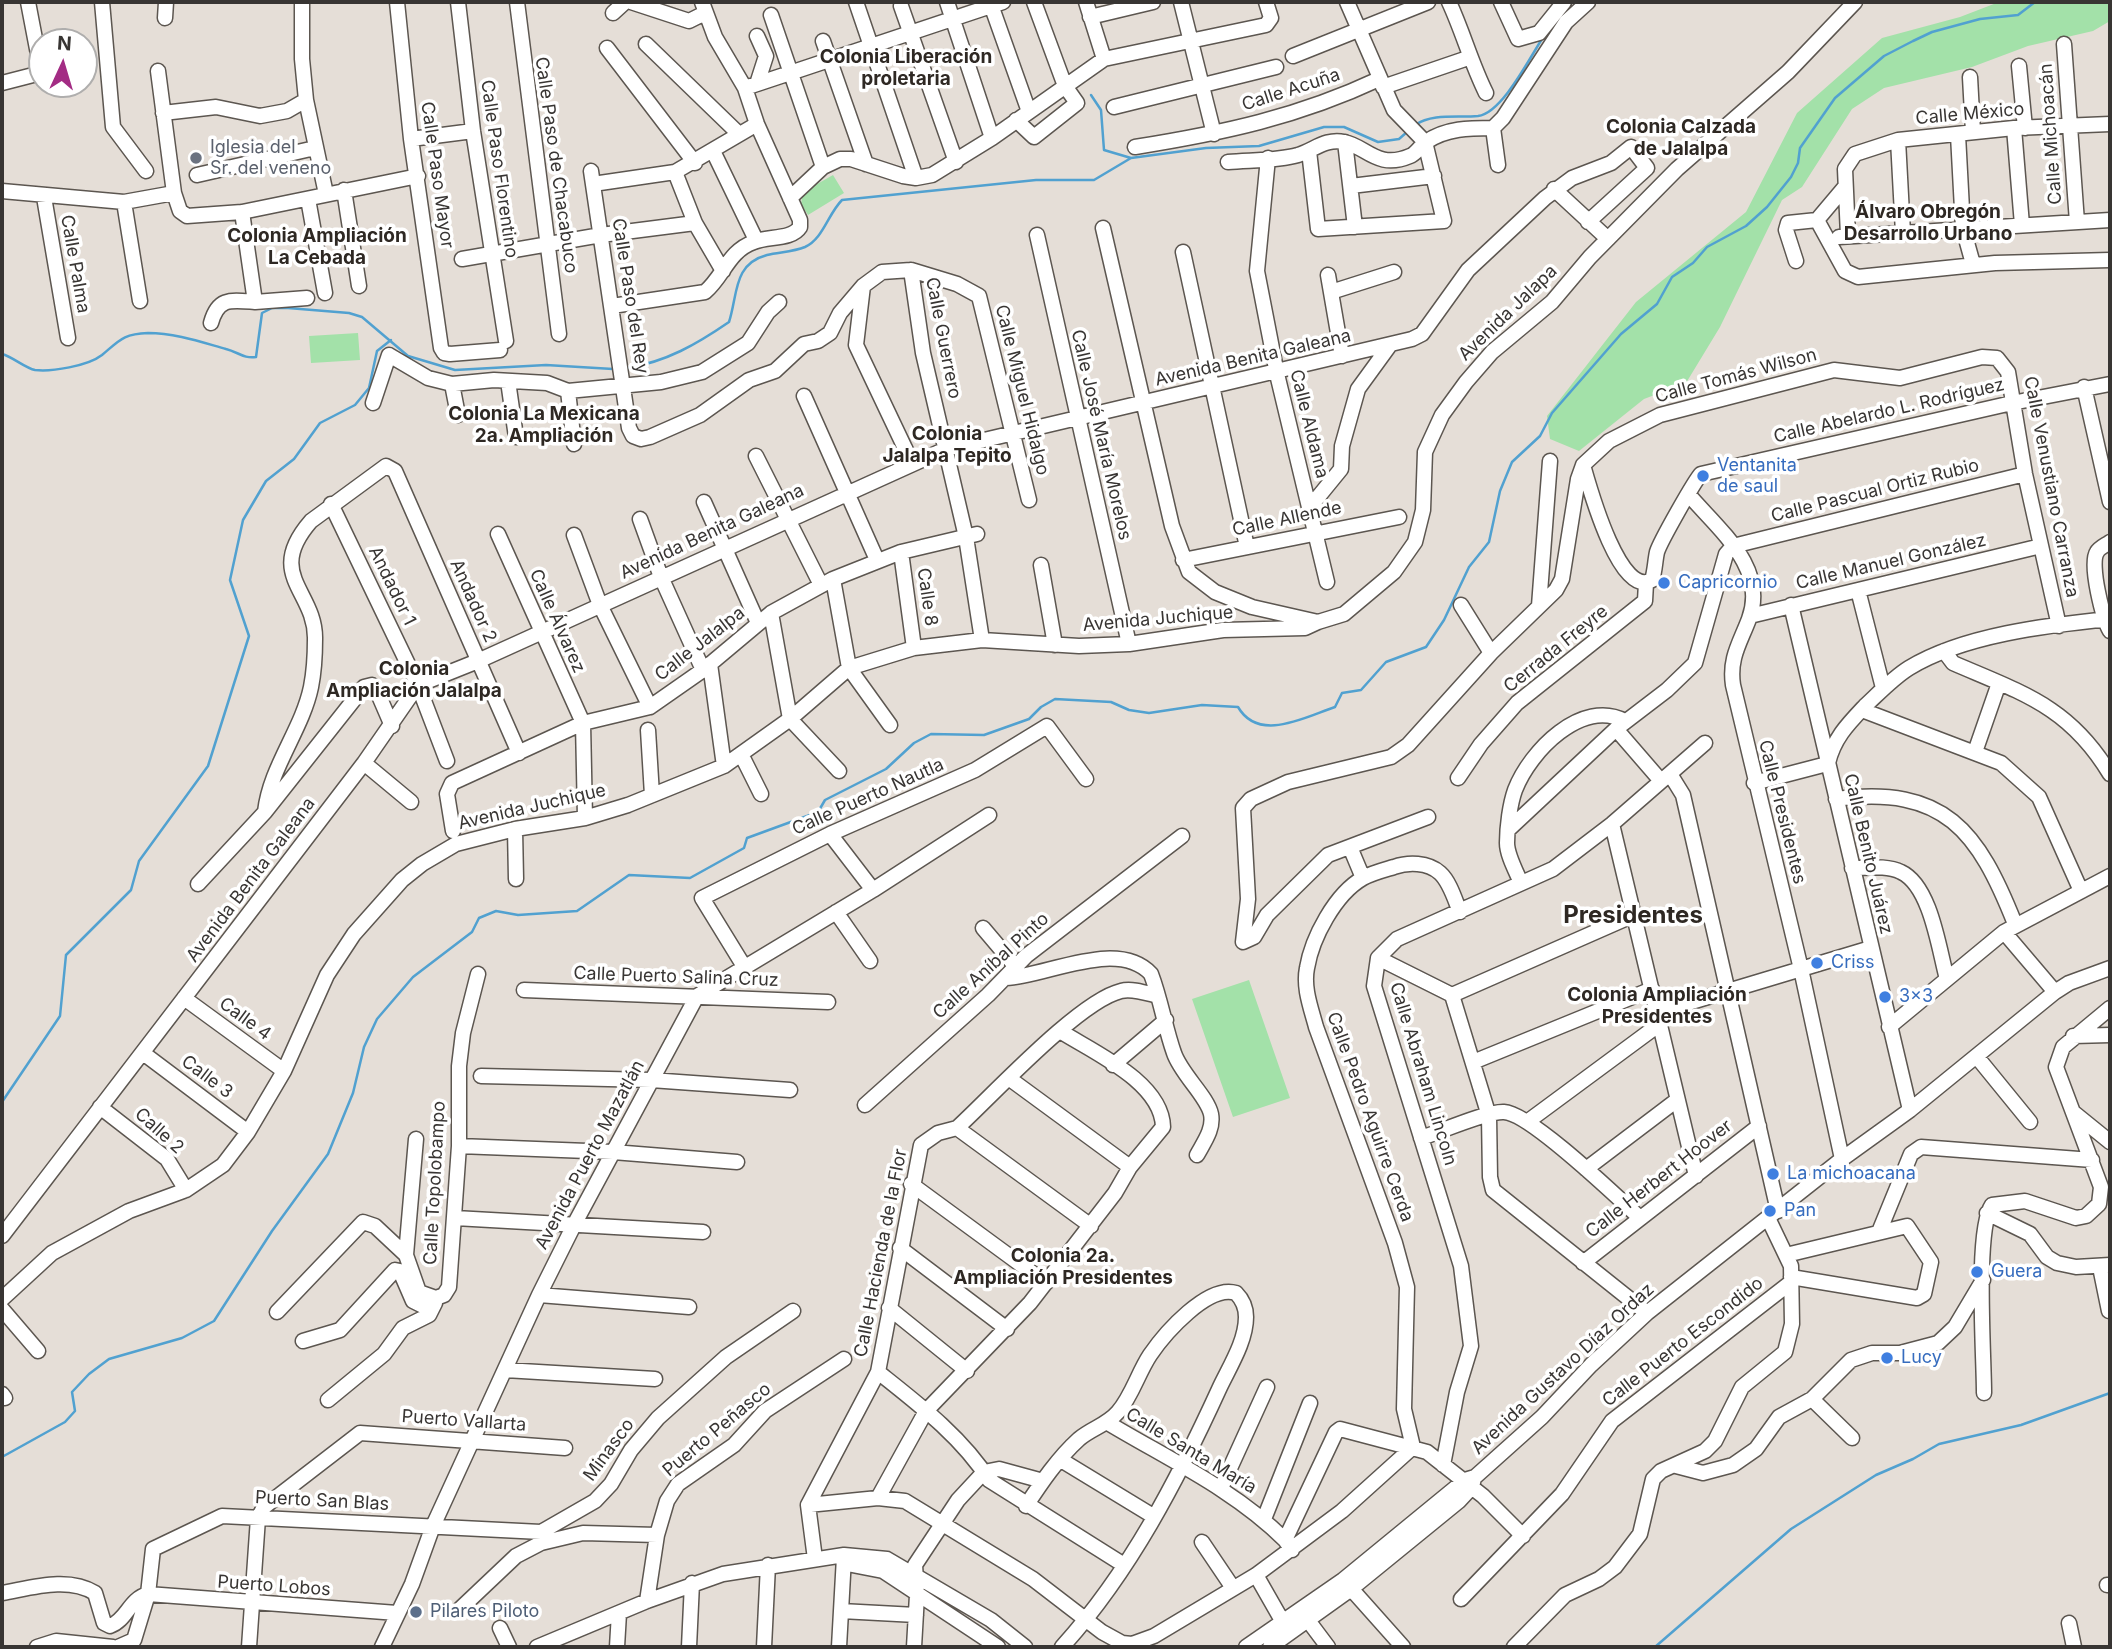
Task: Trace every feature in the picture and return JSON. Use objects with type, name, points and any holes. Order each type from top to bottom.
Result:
[{"type":"street","points":[[28,2],[33,28]]},
{"type":"street","points":[[102,2],[113,127],[146,171]]},
{"type":"street","points":[[165,18],[166,2]]},
{"type":"street","points":[[302,2],[302,59],[306,100],[326,194]]},
{"type":"street","name":"Calle Paso Mayor","points":[[397,2],[411,139],[444,353],[503,346]]},
{"type":"street","name":"Calle Paso Florentino","points":[[458,2],[472,131],[503,346]]},
{"type":"street","name":"Calle Paso de Chacabuco","points":[[517,2],[559,334]]},
{"type":"street","points":[[613,13],[625,2]]},
{"type":"street","points":[[612,306],[705,292],[715,284],[730,257],[756,240],[797,232],[800,220],[757,124],[751,86],[715,37],[703,7],[689,21],[631,2]]},
{"type":"street","points":[[856,2],[916,178]]},
{"type":"street","points":[[947,2],[992,138]]},
{"type":"street","points":[[1016,120],[1034,137],[1077,103],[1065,86],[1034,2]]},
{"type":"street","points":[[1086,2],[1104,59]]},
{"type":"street","points":[[1090,17],[1153,2]]},
{"type":"street","points":[[1181,2],[1214,134]]},
{"type":"street","points":[[790,198],[823,167],[840,159],[916,178],[932,175],[992,138],[1028,110],[1104,59],[1191,43],[1266,25],[1271,18],[1266,2]]},
{"type":"street","points":[[1309,150],[1318,229],[1444,221],[1425,142],[1396,113],[1347,2]]},
{"type":"street","points":[[1293,55],[1428,2]]},
{"type":"street","points":[[1449,2],[1461,28],[1468,58],[1486,93]]},
{"type":"street","points":[[1501,2],[1514,36],[1525,39],[1539,33],[1564,2]]},
{"type":"street","points":[[1228,162],[1296,155],[1322,142],[1345,142],[1377,159],[1410,156],[1425,142],[1442,133],[1463,128],[1493,128],[1503,118],[1566,22],[1588,2]]},
{"type":"street","name":"Avenida Jalapa","points":[[1318,622],[1345,614],[1394,572],[1406,557],[1415,542],[1422,519],[1425,452],[1442,415],[1492,352],[1552,302],[1608,239],[1677,169],[1788,72],[1855,2]]},
{"type":"street","points":[[751,86],[995,3],[1028,110]]},
{"type":"street","points":[[901,6],[956,162]]},
{"type":"street","points":[[771,15],[823,167]]},
{"type":"street","points":[[751,86],[766,55],[757,36]]},
{"type":"street","points":[[823,41],[866,164]]},
{"type":"street","points":[[646,44],[738,133]]},
{"type":"street","name":"Calle Michoacán","points":[[2064,44],[2077,222]]},
{"type":"street","points":[[607,48],[695,163]]},
{"type":"street","name":"Calle Acuña","points":[[1135,146],[1214,134],[1326,104],[1381,83],[1468,58]]},
{"type":"street","points":[[2019,65],[2022,225]]},
{"type":"street","points":[[1114,107],[1276,67]]},
{"type":"street","points":[[158,71],[174,193],[180,211],[187,216],[242,212],[418,176]]},
{"type":"street","points":[[3,81],[28,76]]},
{"type":"street","points":[[1970,77],[1973,132]]},
{"type":"street","points":[[163,113],[216,107],[260,116],[287,111],[306,100]]},
{"type":"street","points":[[723,271],[695,223],[676,172],[757,124]]},
{"type":"street","name":"Calle México","points":[[1844,188],[1845,169],[1855,154],[1898,140],[2019,128],[2110,124]]},
{"type":"street","points":[[1493,128],[1498,165]]},
{"type":"street","points":[[411,139],[472,131]]},
{"type":"street","points":[[1958,135],[1963,228],[1973,264]]},
{"type":"street","points":[[1898,140],[1903,233]]},
{"type":"street","points":[[1345,142],[1355,227]]},
{"type":"street","name":"Avenida Benita Galeana","points":[[2,1236],[364,764],[418,685],[478,661],[847,491],[946,449],[1277,374],[1422,334],[1468,270],[1554,189],[1572,178],[1611,163],[1631,147],[1647,168],[1588,222]]},
{"type":"street","points":[[197,175],[315,148]]},
{"type":"street","points":[[713,151],[756,240]]},
{"type":"street","name":"Calle Aldama","points":[[1268,158],[1257,271],[1277,374],[1327,582]]},
{"type":"street","name":"Calle Paso del Rey","points":[[676,172],[592,178],[625,383],[629,428],[633,436],[641,439],[650,437],[700,415],[749,380],[775,371],[804,344],[818,341],[830,333],[840,313],[863,286]]},
{"type":"street","points":[[1350,186],[1434,176]]},
{"type":"street","points":[[1844,188],[1848,236]]},
{"type":"street","points":[[1796,261],[1786,230],[1788,223],[1817,220],[1844,188]]},
{"type":"street","points":[[1554,189],[1608,239]]},
{"type":"street","points":[[344,190],[359,286]]},
{"type":"street","points":[[2,191],[44,197],[124,202],[174,193]]},
{"type":"street","name":"Calle Palma","points":[[44,197],[68,338]]},
{"type":"street","points":[[307,199],[325,293]]},
{"type":"street","points":[[124,202],[140,301]]},
{"type":"street","points":[[242,212],[255,302]]},
{"type":"street","points":[[1817,220],[1845,271],[1858,277],[1973,264],[2110,260]]},
{"type":"street","points":[[1828,239],[2110,220]]},
{"type":"street","points":[[462,259],[601,235],[695,223]]},
{"type":"street","points":[[1103,228],[1143,404],[1183,560],[1200,583],[1224,596],[1278,615],[1318,622]]},
{"type":"street","name":"Calle José María Morelos","points":[[1037,235],[1129,644]]},
{"type":"street","points":[[1183,252],[1247,547]]},
{"type":"street","points":[[911,270],[882,272],[863,286],[856,345],[912,463]]},
{"type":"street","name":"Calle Miguel Hidalgo","points":[[911,270],[973,291],[979,296],[1029,500]]},
{"type":"street","name":"Calle Guerrero","points":[[911,270],[923,353],[946,449],[971,536],[982,640]]},
{"type":"street","points":[[1331,292],[1394,272]]},
{"type":"street","points":[[1328,275],[1342,356]]},
{"type":"street","points":[[211,323],[215,307],[220,303],[307,298]]},
{"type":"street","points":[[373,403],[389,355],[428,378],[452,384],[508,381],[547,383],[568,391],[702,372],[748,342],[768,312],[779,302]]},
{"type":"street","points":[[1310,507],[1341,469],[1342,446],[1358,389],[1390,345]]},
{"type":"street","name":"Calle Tomás Wilson","points":[[1583,466],[1609,440],[1660,415],[1834,370],[1900,378],[1982,357],[1997,358]]},
{"type":"street","name":"Calle Venustiano Carranza","points":[[1997,358],[2008,372],[2025,474],[2059,626]]},
{"type":"street","points":[[508,381],[516,437]]},
{"type":"street","points":[[452,384],[458,415]]},
{"type":"street","name":"Calle Abelardo L. Rodríguez","points":[[1646,583],[1652,580],[1663,538],[1689,495],[1694,481],[1701,474],[2084,387],[2110,384]]},
{"type":"street","points":[[2084,387],[2106,466],[2110,502]]},
{"type":"street","points":[[568,391],[574,444]]},
{"type":"street","points":[[804,396],[877,560]]},
{"type":"street","points":[[756,456],[787,519],[827,582],[849,668],[890,725]]},
{"type":"street","points":[[1539,606],[1550,461]]},
{"type":"street","name":"Andador 2","points":[[331,504],[389,465],[395,471],[519,753]]},
{"type":"street","points":[[1583,466],[1607,540],[1628,571],[1640,583],[1646,583]]},
{"type":"street","points":[[1428,817],[1328,855],[1267,915],[1254,937],[1246,943],[1242,936],[1248,899],[1243,808],[1251,799],[1272,788],[1310,775],[1391,757],[1408,745],[1562,579],[1578,479],[1583,466]]},
{"type":"street","name":"Calle Pascual Ortiz Rubio","points":[[1733,546],[2025,474]]},
{"type":"street","name":"Calle Presidentes","points":[[1689,495],[1733,546],[1752,574],[1750,616],[1730,666],[1754,783],[1801,969],[1842,1159]]},
{"type":"street","points":[[704,502],[758,623]]},
{"type":"street","points":[[265,811],[270,787],[312,678],[316,635],[312,618],[295,586],[291,569],[293,552],[301,532],[331,504]]},
{"type":"street","name":"Andador 1","points":[[331,504],[418,685],[447,761]]},
{"type":"street","name":"Calle Allende","points":[[1183,560],[1399,517]]},
{"type":"street","points":[[640,519],[661,577],[707,667],[724,766]]},
{"type":"street","name":"Calle Álvarez","points":[[498,534],[583,723]]},
{"type":"street","points":[[574,535],[600,605],[650,707]]},
{"type":"street","name":"Calle Jalalpa","points":[[453,831],[448,788],[583,723],[650,707],[707,667],[771,613],[827,582],[901,552],[971,536]]},
{"type":"street","points":[[1754,783],[1827,764],[1832,746],[1844,727],[1883,688],[1909,668],[1944,651],[2006,634],[2059,626],[2108,623],[2095,554],[2110,542]]},
{"type":"street","points":[[1508,830],[1621,725],[1667,690],[1695,663],[1726,554],[1733,546]]},
{"type":"street","name":"Calle Manuel González","points":[[1750,616],[2041,546]]},
{"type":"street","name":"Calle 8","points":[[901,552],[914,648]]},
{"type":"street","points":[[1041,565],[1055,645]]},
{"type":"street","name":"Cerrada Freyre","points":[[1458,778],[1481,744],[1517,703],[1645,601],[1646,583]]},
{"type":"street","points":[[1858,590],[1883,688]]},
{"type":"street","points":[[1461,605],[1491,653]]},
{"type":"street","name":"Calle Benito Juárez","points":[[1791,606],[1910,1110]]},
{"type":"street","points":[[771,613],[790,719],[839,771]]},
{"type":"street","name":"Avenida Juchique","points":[[2,1299],[52,1252],[129,1211],[186,1190],[223,1165],[248,1132],[284,1071],[333,963],[354,934],[402,880],[422,864],[456,844],[515,829],[585,818],[724,766],[790,719],[849,668],[914,648],[982,640],[1055,645],[1129,644],[1223,630],[1306,628],[1318,622]]},
{"type":"street","points":[[1944,651],[1953,663],[2038,701],[2070,721],[2110,774]]},
{"type":"street","points":[[1975,752],[1999,683]]},
{"type":"street","points":[[198,884],[265,811],[364,687],[372,685],[392,726]]},
{"type":"street","points":[[1862,710],[2001,763],[2039,797],[2081,891]]},
{"type":"street","points":[[1514,1647],[1565,1595],[1599,1579],[1615,1567],[1640,1534],[1653,1479],[1661,1471],[1705,1451],[1715,1441],[1742,1388],[1785,1352],[1793,1324],[1791,1280],[1786,1255],[1773,1214],[1759,1126],[1683,795],[1612,714],[1599,713],[1551,739],[1529,766],[1515,791],[1506,846],[1521,883]]},
{"type":"street","points":[[583,723],[585,818]]},
{"type":"street","name":"Calle Puerto Nautla","points":[[745,968],[702,898],[830,834],[975,770],[1047,726],[1086,779]]},
{"type":"street","points":[[648,730],[652,795]]},
{"type":"street","points":[[1647,1312],[1493,1190],[1490,1177],[1489,1116],[1452,995],[1378,958],[1397,939],[1553,869],[1612,824],[1705,743]]},
{"type":"street","points":[[741,754],[761,794]]},
{"type":"street","points":[[364,764],[411,802]]},
{"type":"street","points":[[1836,799],[1862,796],[1905,800],[1933,810],[1960,827],[1988,861],[2009,928],[2055,992]]},
{"type":"street","points":[[697,996],[873,890],[989,815]]},
{"type":"street","points":[[1612,824],[1696,1176]]},
{"type":"street","points":[[515,829],[516,880]]},
{"type":"street","points":[[830,834],[873,890]]},
{"type":"street","name":"Calle Aníbal Pinto","points":[[865,1105],[1011,973],[1026,956],[1182,836]]},
{"type":"street","points":[[1350,847],[1363,878]]},
{"type":"street","name":"Calle Pedro Aguirre Cerda","points":[[1413,1447],[1404,1409],[1402,1370],[1409,1307],[1405,1278],[1395,1243],[1338,1093],[1306,992],[1306,970],[1311,952],[1333,907],[1363,878],[1398,865],[1430,867],[1441,873],[1447,882],[1460,912]]},
{"type":"street","points":[[1852,867],[1900,871],[1912,880],[1928,905],[1947,979]]},
{"type":"street","points":[[1889,1027],[2009,928],[2110,876]]},
{"type":"street","points":[[836,912],[870,961]]},
{"type":"street","points":[[1452,995],[1634,915]]},
{"type":"street","points":[[983,928],[1011,973],[1023,977],[1094,959],[1119,959],[1134,962],[1146,969],[1167,1020],[1173,1053],[1183,1074],[1211,1112],[1210,1130],[1197,1155]]},
{"type":"street","points":[[1527,1122],[1660,1018],[1728,991],[1871,948]]},
{"type":"street","name":"Calle Abraham Lincoln","points":[[1378,958],[1374,986],[1459,1254],[1471,1346],[1457,1392],[1443,1465]]},
{"type":"street","name":"Avenida Gustavo Díaz Ordaz","points":[[1246,1647],[1287,1629],[1305,1617],[1459,1502],[1470,1481],[1542,1417],[1591,1364],[1647,1312],[1842,1159],[1910,1110],[2055,992],[2068,983],[2110,968]]},
{"type":"street","name":"Calle Topolobampo","points":[[416,1139],[406,1255],[419,1292],[434,1304],[449,1287],[459,1146],[459,1066],[463,1033],[478,974]]},
{"type":"street","name":"Calle Hacienda de la Flor","points":[[808,1505],[878,1372],[921,1145],[938,1133],[957,1128],[1076,1016],[1117,991],[1127,989],[1158,996]]},
{"type":"street","points":[[1473,1062],[1652,989]]},
{"type":"street","name":"Calle Puerto Salina Cruz","points":[[524,990],[828,1002]]},
{"type":"street","name":"Avenida Puerto Mazatlán","points":[[382,1647],[433,1526],[539,1295],[697,996]]},
{"type":"street","name":"Calle 4","points":[[184,998],[284,1071]]},
{"type":"street","points":[[1984,1393],[1982,1240],[1987,1213],[1992,1205],[2014,1200],[2076,1218],[2095,1210],[2106,1195],[2056,1067],[2063,1047],[2110,1007]]},
{"type":"street","points":[[1113,1065],[1167,1020]]},
{"type":"street","points":[[878,1499],[926,1411],[1007,1329],[1046,1283],[1091,1226],[1130,1167],[1159,1135],[1163,1118],[1136,1077],[1060,1031]]},
{"type":"street","points":[[2073,1036],[2110,1035]]},
{"type":"street","name":"Calle 3","points":[[143,1053],[248,1132]]},
{"type":"street","points":[[1977,1057],[2030,1122]]},
{"type":"street","points":[[481,1076],[651,1080],[790,1090]]},
{"type":"street","points":[[1010,1079],[1130,1167]]},
{"type":"street","points":[[1586,1169],[1677,1100]]},
{"type":"street","name":"Calle 2","points":[[100,1107],[167,1159],[186,1190]]},
{"type":"street","points":[[2072,1111],[2110,1142]]},
{"type":"street","points":[[1421,1138],[1489,1116],[1506,1112],[1516,1114],[1586,1169],[1640,1218]]},
{"type":"street","name":"Calle Herbert Hoover","points":[[1583,1263],[1759,1126]]},
{"type":"street","points":[[957,1128],[1091,1226]]},
{"type":"street","points":[[459,1146],[613,1152],[737,1162]]},
{"type":"street","points":[[1879,1232],[1912,1154],[1921,1147],[2092,1160]]},
{"type":"street","points":[[912,1184],[1046,1283]]},
{"type":"street","points":[[1987,1213],[2031,1234],[2047,1258],[2057,1263],[2105,1266],[2109,1311]]},
{"type":"street","points":[[455,1218],[703,1232]]},
{"type":"street","points":[[277,1312],[363,1222],[375,1226],[406,1255]]},
{"type":"street","points":[[1786,1255],[1907,1226],[1931,1262],[1922,1297],[1791,1280]]},
{"type":"street","points":[[900,1248],[1007,1329]]},
{"type":"street","points":[[303,1341],[340,1330],[395,1270],[400,1271],[407,1294],[413,1301],[434,1304],[429,1315],[404,1328],[384,1354],[328,1400]]},
{"type":"street","points":[[1676,1466],[1703,1473],[1733,1465],[1756,1449],[1779,1417],[1812,1399],[1858,1357],[1900,1353],[1938,1343],[1955,1327],[1983,1279]]},
{"type":"street","name":"Calle Puerto Escondido","points":[[1461,1599],[1562,1494],[1612,1421],[1791,1280]]},
{"type":"street","points":[[1026,1506],[1043,1480],[1081,1437],[1108,1423],[1121,1408],[1150,1354],[1169,1332],[1209,1297],[1227,1290],[1236,1293],[1245,1307],[1246,1318],[1241,1342],[1183,1468],[1124,1565],[1086,1621],[1062,1647]]},
{"type":"street","points":[[539,1295],[689,1307]]},
{"type":"street","points":[[889,1308],[967,1371]]},
{"type":"street","points":[[2,1309],[38,1351]]},
{"type":"street","name":"Minasco","points":[[460,1609],[510,1560],[595,1501],[611,1484],[631,1450],[658,1418],[717,1364],[793,1311]]},
{"type":"street","name":"Puerto Peñasco","points":[[647,1601],[657,1535],[667,1501],[678,1484],[734,1445],[765,1411],[844,1359]]},
{"type":"street","points":[[505,1370],[655,1379]]},
{"type":"street","points":[[878,1372],[926,1411],[989,1480],[1026,1506],[1124,1565]]},
{"type":"street","points":[[1221,1488],[1267,1387]]},
{"type":"street","points":[[1812,1399],[1852,1438]]},
{"type":"street","points":[[1264,1519],[1310,1404]]},
{"type":"street","name":"Calle Santa María","points":[[1108,1423],[1221,1488],[1264,1519],[1289,1545]]},
{"type":"street","points":[[1289,1545],[1336,1432],[1340,1429],[1413,1447],[1470,1481],[1523,1536]]},
{"type":"street","name":"Puerto Vallarta","points":[[258,1518],[264,1507],[360,1433],[565,1448]]},
{"type":"street","points":[[815,1559],[808,1505],[878,1499],[905,1501],[1034,1579],[1086,1621],[1112,1638],[1132,1644],[1154,1636],[1256,1575],[1289,1545],[1342,1511],[1413,1447]]},
{"type":"street","points":[[1061,1460],[1153,1516]]},
{"type":"street","points":[[914,1647],[917,1595],[915,1565],[958,1500],[984,1472],[999,1469],[1043,1480]]},
{"type":"street","name":"Puerto San Blas","points":[[148,1594],[153,1549],[222,1516],[433,1526],[541,1537]]},
{"type":"street","points":[[249,1647],[258,1518]]},
{"type":"street","points":[[541,1537],[583,1533],[657,1535]]},
{"type":"street","points":[[1202,1542],[1233,1588]]},
{"type":"street","points":[[543,1646],[692,1583],[768,1565],[815,1559],[887,1559],[990,1620],[1025,1647]]},
{"type":"street","points":[[840,1560],[883,1571],[990,1644]]},
{"type":"street","points":[[839,1647],[840,1560]]},
{"type":"street","points":[[764,1647],[768,1565]]},
{"type":"street","points":[[1256,1575],[1287,1629]]},
{"type":"street","points":[[689,1647],[692,1583]]},
{"type":"street","points":[[2,1593],[55,1584],[90,1590],[95,1593],[104,1623],[110,1626],[117,1623],[134,1601],[148,1594]]},
{"type":"street","points":[[1347,1585],[1403,1647]]},
{"type":"street","points":[[37,1647],[56,1641],[116,1647],[134,1640],[148,1594]]},
{"type":"street","name":"Puerto Lobos","points":[[148,1594],[252,1605],[397,1613]]},
{"type":"street","points":[[841,1611],[916,1615]]},
{"type":"street","points":[[617,1647],[619,1613]]},
{"type":"street","points":[[1305,1617],[1328,1647]]},
{"type":"street","points":[[990,1620],[990,1644]]},
{"type":"street","points":[[2069,1623],[2074,1647]]},
{"type":"street","points":[[500,1628],[509,1647]]},
{"type":"street","name":"Avenida Gustavo Díaz Ordaz","points":[[1270,1647],[1287,1629]]},
{"type":"green space","points":[[1999,2],[2110,2],[2110,21],[2093,31],[2028,46],[1972,67],[1884,88],[1852,109],[1802,187],[1782,200],[1720,327],[1686,383],[1644,399],[1579,451],[1550,439],[1547,416],[1636,302],[1746,212],[1797,113],[1882,38],[1960,17]]},
{"type":"green space","points":[[833,175],[844,193],[808,215],[801,204],[803,192]]},
{"type":"green space","points":[[358,333],[360,360],[311,363],[309,336]]},
{"type":"green space","points":[[1249,980],[1290,1098],[1233,1117],[1192,999]]},
{"type":"waterway","points":[[2,1457],[65,1422],[75,1411],[72,1392],[89,1374],[109,1359],[182,1338],[214,1321],[272,1231],[328,1154],[353,1093],[364,1047],[377,1019],[413,977],[472,932],[479,918],[496,911],[518,915],[577,911],[629,875],[690,878],[744,848],[747,838],[818,812],[825,800],[886,769],[914,743],[931,734],[984,735],[1029,719],[1041,707],[1055,699],[1111,702],[1129,710],[1149,713],[1202,705],[1238,707],[1247,718],[1258,724],[1283,724],[1335,707],[1342,693],[1361,690],[1386,662],[1426,647],[1444,620],[1469,567],[1489,542],[1500,491],[1512,462],[1540,436],[1552,413],[1621,334],[1657,304],[1672,277],[1693,263],[1707,247],[1746,226],[1767,207],[1791,177],[1798,163],[1800,148],[1835,98],[1884,56],[1913,41],[1932,32],[1980,19],[2018,15],[2035,2]]},
{"type":"waterway","points":[[1415,125],[1438,117],[1478,116],[1487,113],[1514,84],[1542,39]]},
{"type":"waterway","points":[[1091,95],[1101,110],[1104,150],[1131,158]]},
{"type":"waterway","points":[[627,368],[681,351],[729,322],[739,281],[748,265],[767,255],[796,250],[811,243],[842,200],[1036,180],[1094,180],[1131,158],[1206,148],[1259,146],[1324,127],[1344,127],[1378,142],[1399,139],[1407,132]]},
{"type":"waterway","points":[[2,354],[35,370],[60,369],[96,359],[127,336],[148,333],[188,338],[244,356],[256,357],[262,313],[272,308],[288,308],[349,313],[362,317],[408,356],[455,370],[546,365],[613,369]]},
{"type":"waterway","points":[[2,1102],[60,1016],[66,955],[131,890],[139,861],[208,766],[249,636],[230,580],[243,520],[266,481],[294,459],[320,423],[355,405],[369,388],[377,351],[391,340]]},
{"type":"waterway","points":[[1655,1647],[1791,1529],[1876,1475],[1939,1444],[2021,1425],[2110,1393]]},
{"type":"place","name":"Iglesia del Sr. del veneno","points":[[196,158]]},
{"type":"place","name":"Ventanita de saul","points":[[1703,476]]},
{"type":"place","name":"Capricornio","points":[[1664,583]]},
{"type":"place","name":"Criss","points":[[1817,963]]},
{"type":"place","name":"3x3","points":[[1885,997]]},
{"type":"place","name":"La michoacana","points":[[1773,1174]]},
{"type":"place","name":"Pan","points":[[1770,1211]]},
{"type":"place","name":"Guera","points":[[1977,1272]]},
{"type":"place","name":"Lucy","points":[[1887,1358]]},
{"type":"place","name":"Pilares Piloto","points":[[416,1612]]},
{"type":"district","name":"Colonia Liberación proletaria","points":[[906,68]]},
{"type":"district","name":"Colonia Calzada de Jalalpa","points":[[1681,138]]},
{"type":"district","name":"Álvaro Obregón Desarrollo Urbano","points":[[1928,223]]},
{"type":"district","name":"Colonia Ampliación La Cebada","points":[[317,247]]},
{"type":"district","name":"Colonia La Mexicana 2a. Ampliación","points":[[544,425]]},
{"type":"district","name":"Colonia Jalalpa Tepito","points":[[947,445]]},
{"type":"district","name":"Colonia Ampliación Jalalpa","points":[[414,680]]},
{"type":"district","name":"Presidentes","points":[[1633,916]]},
{"type":"district","name":"Colonia Ampliación Presidentes","points":[[1657,1006]]},
{"type":"district","name":"Colonia 2a. Ampliación Presidentes","points":[[1063,1267]]}]
